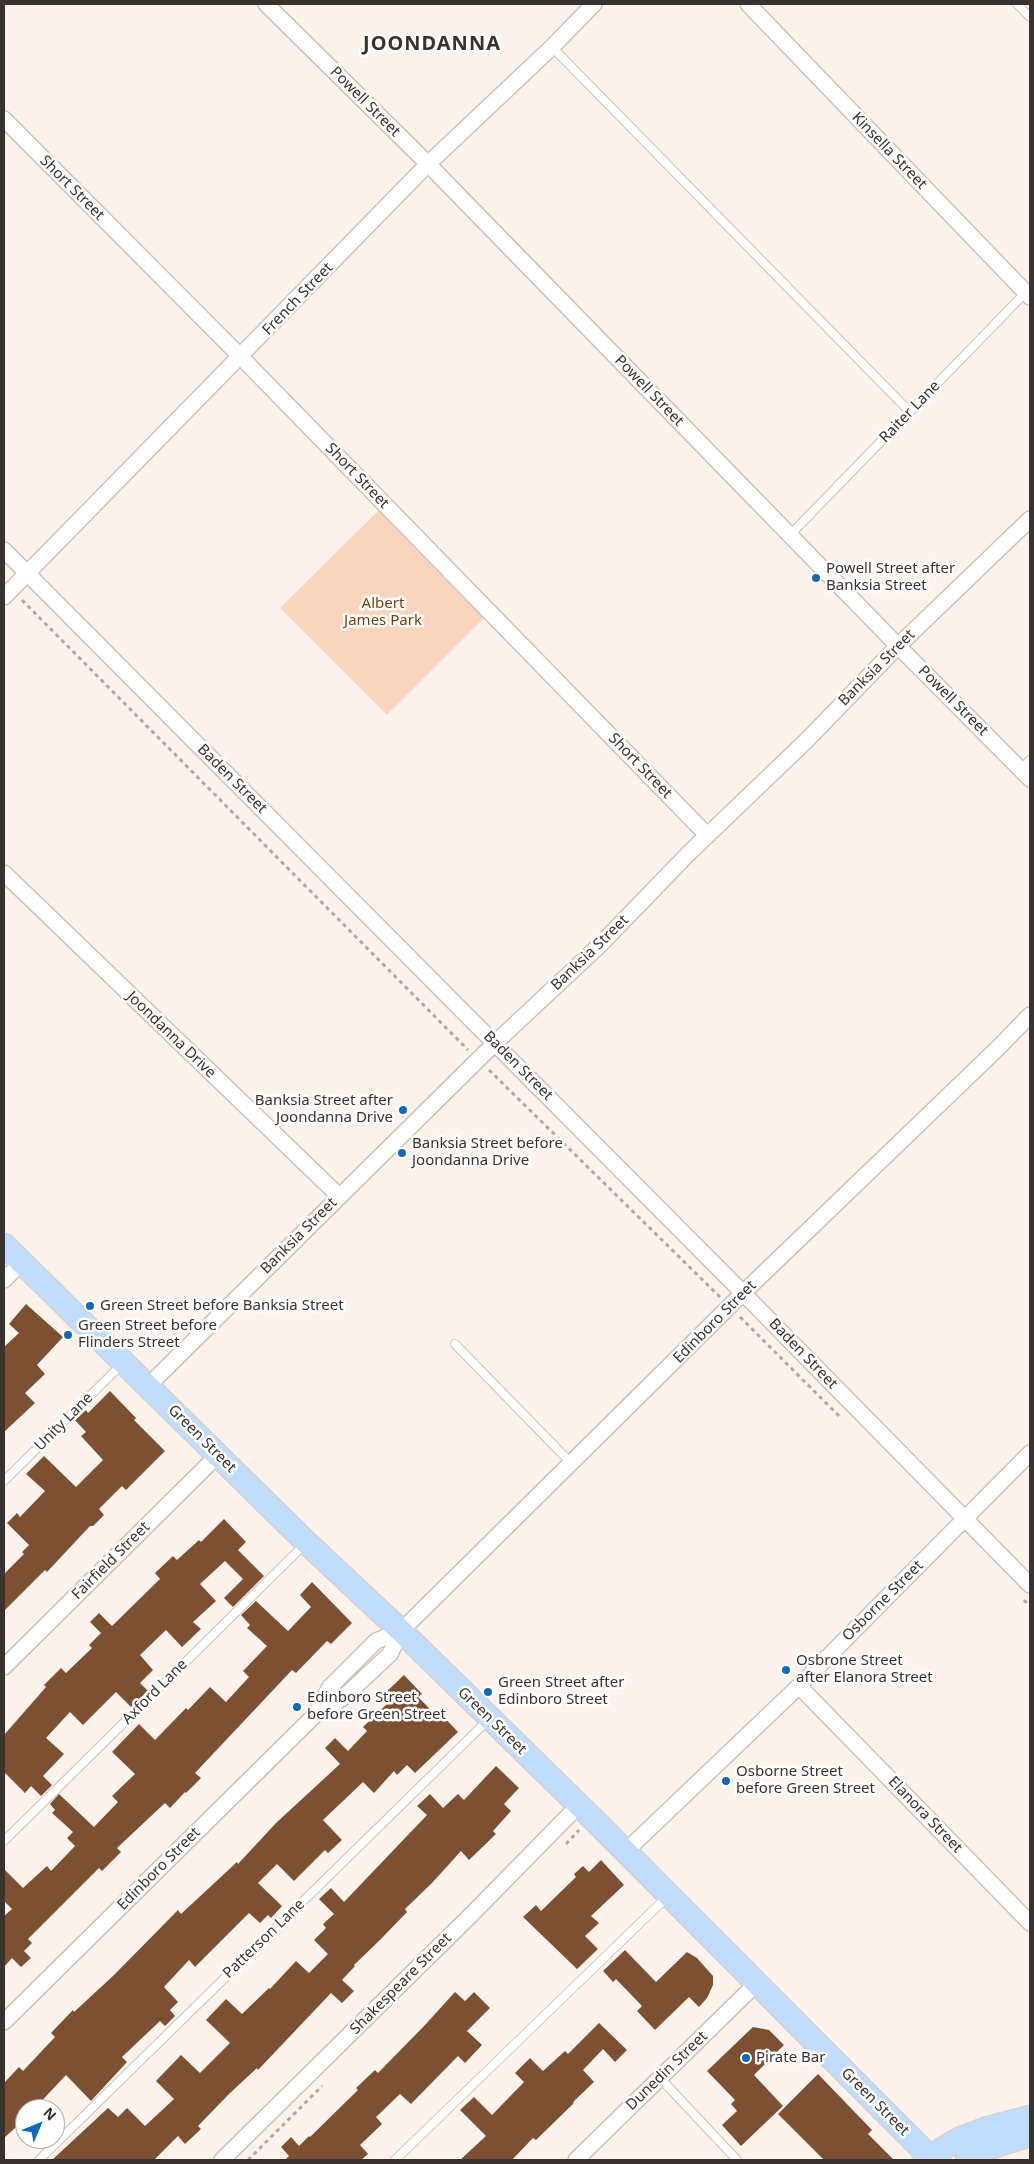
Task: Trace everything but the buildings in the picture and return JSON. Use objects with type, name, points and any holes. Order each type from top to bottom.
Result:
[{"type":"main road","name":"Green Street","points":[[4,1245],[307,1543],[401,1631],[626,1851],[758,1982],[929,2159]]},
{"type":"main road","points":[[929,2159],[959,2139],[988,2128],[1030,2118]]},
{"type":"main road","points":[[967,2160],[985,2149],[1030,2135]]},
{"type":"street","name":"Powell Street","points":[[266,4],[428,164],[898,646],[1027,769]]},
{"type":"street","name":"French Street","points":[[9,592],[241,358],[428,164],[552,47],[594,4]]},
{"type":"street","name":"Kinsella Street","points":[[748,4],[1029,293]]},
{"type":"street","name":"Short Street","points":[[4,119],[708,835]]},
{"type":"street","name":"Banksia Street","points":[[148,1386],[495,1043],[601,944],[708,835],[807,740],[898,646],[1030,519]]},
{"type":"street","name":"Baden Street","points":[[4,550],[743,1293],[1030,1585]]},
{"type":"street","name":"Joondanna Drive","points":[[4,873],[339,1196]]},
{"type":"street","name":"Edinboro Street","points":[[4,2022],[315,1715],[330,1687],[376,1640],[401,1631],[743,1293],[1030,1015]]},
{"type":"street","points":[[4,1280],[21,1263]]},
{"type":"street","name":"Osborne Street","points":[[626,1851],[800,1686],[1030,1453]]},
{"type":"street","name":"Fairfield Street","points":[[4,1667],[218,1455]]},
{"type":"street","name":"Elanora Street","points":[[800,1686],[1030,1923]]},
{"type":"street","name":"Shakespeare Street","points":[[222,2160],[472,1915],[579,1805]]},
{"type":"street","name":"Dunedin Street","points":[[576,2160],[758,1982]]},
{"type":"lane","points":[[1017,4],[1030,17]]},
{"type":"lane","points":[[552,47],[910,412]]},
{"type":"lane","name":"Raiter Lane","points":[[790,536],[1029,293]]},
{"type":"lane","points":[[455,1344],[572,1463]]},
{"type":"lane","name":"Unity Lane","points":[[4,1481],[124,1363]]},
{"type":"lane","name":"Axford Lane","points":[[4,1841],[307,1543]]},
{"type":"lane","name":"Patterson Lane","points":[[39,2160],[489,1718]]},
{"type":"lane","points":[[395,2160],[670,1895]]},
{"type":"lane","points":[[660,2078],[737,2160]]},
{"type":"path","points":[[9,592],[23,602],[479,1060],[841,1418]]},
{"type":"path","points":[[1023,1599],[1030,1606]]},
{"type":"green space","name":"Albert James Park","points":[[379,510],[485,617],[387,715],[280,608]]},
{"type":"place","name":"Powell Street after Banksia Street","points":[[816,578]]},
{"type":"place","name":"Banksia Street after Joondanna Drive","points":[[403,1110]]},
{"type":"place","name":"Banksia Street before Joondanna Drive","points":[[402,1153]]},
{"type":"place","name":"Green Street before Banksia Street","points":[[90,1306]]},
{"type":"place","name":"Green Street before Flinders Street","points":[[68,1335]]},
{"type":"place","name":"Osbrone Street after Elanora Street","points":[[786,1670]]},
{"type":"place","name":"Green Street after Edinboro Street","points":[[488,1692]]},
{"type":"place","name":"Edinboro Street before Green Street","points":[[297,1707]]},
{"type":"place","name":"Osborne Street before Green Street","points":[[726,1781]]},
{"type":"place","name":"Pirate Bar","points":[[746,2058]]},
{"type":"district","name":"JOONDANNA","points":[[432,44]]}]
